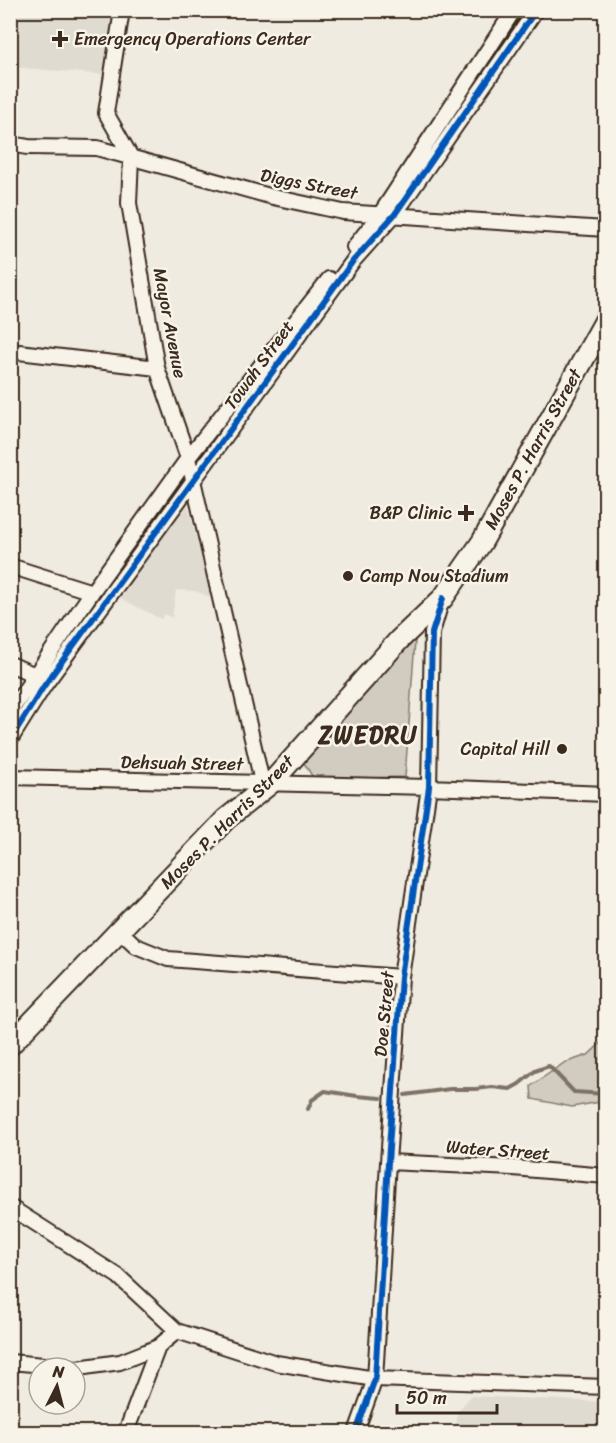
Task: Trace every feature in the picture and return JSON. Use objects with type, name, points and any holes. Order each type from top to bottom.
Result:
[{"type":"highway","name":"Moses P. Harris Street","points":[[10,1045],[226,819],[267,782],[399,640],[443,598],[482,542],[606,319]]},
{"type":"street","points":[[122,10],[106,113],[131,157]]},
{"type":"street","name":"Towah Street","points":[[10,712],[188,458],[381,213],[514,10]]},
{"type":"street","name":"Towah Street","points":[[10,740],[44,686],[353,261],[395,214],[536,10]]},
{"type":"street","name":"Diggs Street","points":[[10,144],[28,147],[97,148],[273,197],[343,212],[606,229]]},
{"type":"street","name":"Mayor Avenue","points":[[131,157],[129,202],[157,368],[194,480],[267,782]]},
{"type":"street","points":[[10,351],[157,368]]},
{"type":"street","points":[[10,566],[92,592]]},
{"type":"street","name":"Doe Street","points":[[356,1432],[375,1379],[401,977],[429,787],[432,633],[443,598]]},
{"type":"street","points":[[10,664],[35,675]]},
{"type":"street","name":"Dehsuah Street","points":[[10,777],[267,782],[606,794]]},
{"type":"street","points":[[120,931],[136,946],[168,959],[401,977]]},
{"type":"street","name":"Water Street","points":[[388,1162],[513,1168],[606,1176]]},
{"type":"street","points":[[10,1207],[118,1276],[177,1330],[276,1362],[375,1379],[606,1387]]},
{"type":"street","points":[[10,1362],[78,1368],[120,1362],[158,1347],[177,1330]]},
{"type":"street","points":[[126,1432],[158,1347]]},
{"type":"shaded area","name":"Emergency Operations Center","points":[[10,11],[112,11],[107,75],[11,67]]},
{"type":"shaded area","points":[[186,498],[212,598],[195,591],[176,590],[172,618],[164,614],[161,619],[114,595]]},
{"type":"shaded area","points":[[411,641],[415,641],[405,777],[319,779],[312,776],[301,758]]},
{"type":"shaded area","points":[[605,1020],[605,1101],[572,1107],[532,1099],[531,1086],[564,1063],[588,1055],[601,1043]]},
{"type":"shaded area","points":[[471,1396],[605,1402],[605,1432],[456,1432],[457,1412]]},
{"type":"waterway","points":[[405,1095],[450,1089],[492,1087],[510,1089],[535,1071],[549,1066],[574,1092],[606,1094]]},
{"type":"waterway","points":[[308,1109],[312,1100],[325,1091],[381,1098]]},
{"type":"cycle path","points":[[10,740],[44,686],[353,261],[395,214],[536,10]]},
{"type":"cycle path","points":[[356,1432],[375,1379],[401,977],[429,787],[432,633],[443,598]]},
{"type":"place","name":"Emergency Operations Center","points":[[60,39]]},
{"type":"place","name":"B&P Clinic","points":[[466,513]]},
{"type":"place","name":"Camp Nou Stadium","points":[[348,576]]},
{"type":"place","name":"Capital Hill","points":[[562,749]]},
{"type":"district","name":"ZWEDRU","points":[[368,735]]}]
